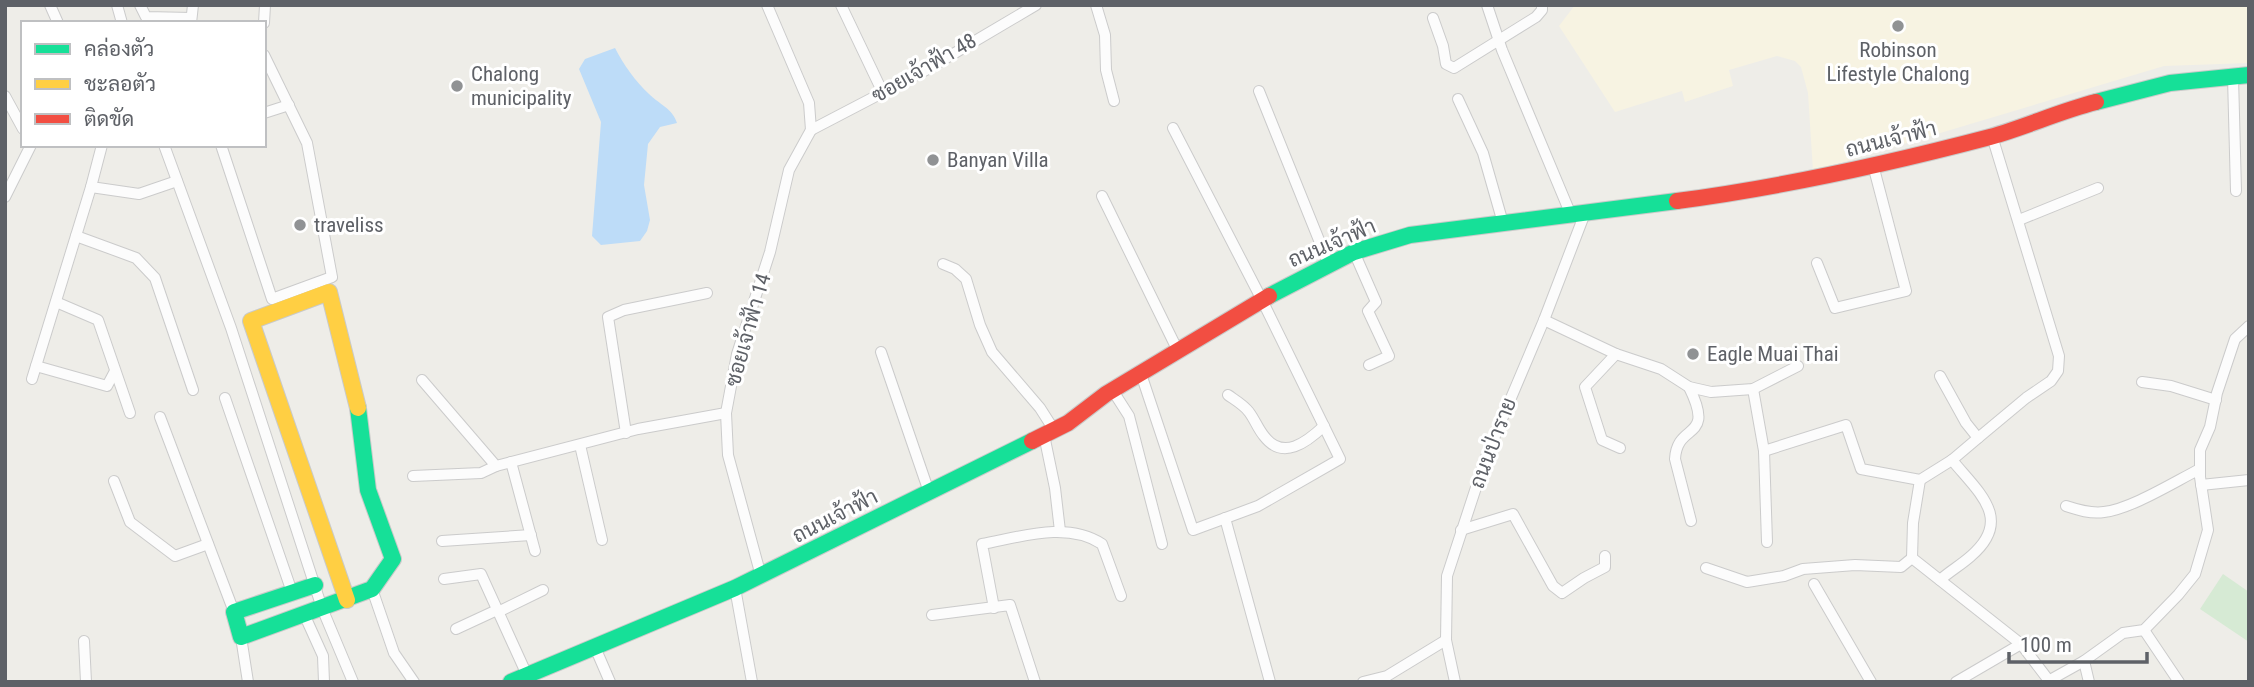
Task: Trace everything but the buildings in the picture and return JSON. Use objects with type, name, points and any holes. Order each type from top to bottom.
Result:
[{"type":"main road","name":"ถนนเจ้าฟ้า","points":[[518,679],[761,576],[1068,423],[1113,391],[1262,300],[1354,252],[1410,234],[1731,194],[1819,178],[1992,136],[2076,107],[2170,83],[2241,76]]},
{"type":"main road","points":[[315,585],[234,612],[241,637],[347,600],[372,589],[393,559],[368,490],[358,407],[329,292],[251,321],[347,600]]},
{"type":"street","points":[[50,5],[57,21]]},
{"type":"street","points":[[140,5],[146,17],[191,21],[193,5]]},
{"type":"street","points":[[766,5],[809,103],[811,130]]},
{"type":"street","points":[[841,5],[883,93]]},
{"type":"street","name":"ซอยเจ้าฟ้า 48","points":[[811,130],[883,93],[1037,5]]},
{"type":"street","points":[[1096,5],[1102,22],[1106,70],[1114,101]]},
{"type":"street","points":[[1487,5],[1498,41],[1578,214]]},
{"type":"street","points":[[1433,18],[1446,64],[1451,68],[1536,17],[1542,10],[1542,5]]},
{"type":"street","points":[[222,147],[272,299],[332,277],[307,143],[266,59]]},
{"type":"street","points":[[2236,191],[2241,76]]},
{"type":"street","points":[[1259,91],[1329,265]]},
{"type":"street","points":[[5,96],[21,125]]},
{"type":"street","points":[[1458,99],[1483,153],[1503,223]]},
{"type":"street","points":[[266,112],[289,105]]},
{"type":"street","points":[[1142,374],[1193,530],[1258,506],[1340,459],[1173,128]]},
{"type":"street","name":"ซอยเจ้าฟ้า 14","points":[[761,576],[728,455],[726,413],[737,354],[770,253],[789,170],[811,130]]},
{"type":"street","points":[[1764,451],[1846,425],[1861,469],[1920,480],[1952,460],[2026,398],[2051,381],[2058,371],[2059,356],[1992,136]]},
{"type":"street","points":[[5,197],[30,147]]},
{"type":"street","points":[[32,379],[101,147]]},
{"type":"street","points":[[165,147],[231,328],[322,608],[354,682]]},
{"type":"street","points":[[1817,263],[1835,307],[1906,291],[1873,165]]},
{"type":"street","points":[[91,187],[139,194],[177,181]]},
{"type":"street","points":[[2019,220],[2098,188]]},
{"type":"street","points":[[1102,195],[1178,351]]},
{"type":"street","name":"ถนนป่าราย","points":[[1455,682],[1446,640],[1447,576],[1486,457],[1544,320],[1578,214]]},
{"type":"street","points":[[76,236],[136,258],[155,278],[192,390]]},
{"type":"street","points":[[1354,252],[1376,302],[1368,311],[1389,356],[1369,365]]},
{"type":"street","points":[[943,264],[955,269],[965,279],[992,352],[1040,408],[1049,432],[1060,531]]},
{"type":"street","points":[[625,433],[608,317],[624,310],[707,293]]},
{"type":"street","points":[[56,302],[98,320],[130,413]]},
{"type":"street","points":[[1544,320],[1616,354],[1661,369],[1689,387],[1711,391],[1753,389],[1798,366]]},
{"type":"street","points":[[1912,558],[2021,643],[2050,681],[2123,633],[2144,630],[2195,574],[2208,530],[2201,485],[2200,450],[2210,427],[2235,339],[2249,326]]},
{"type":"street","points":[[881,352],[929,492]]},
{"type":"street","points":[[1616,354],[1585,387],[1602,440],[1620,448]]},
{"type":"street","points":[[36,366],[107,386],[115,371]]},
{"type":"street","points":[[1941,376],[1966,423],[1978,438]]},
{"type":"street","points":[[422,380],[496,466]]},
{"type":"street","points":[[2142,382],[2171,386],[2216,400]]},
{"type":"street","points":[[1689,387],[1699,419],[1697,426],[1679,442],[1675,449],[1675,460],[1691,521]]},
{"type":"street","points":[[1753,389],[1764,451],[1767,542]]},
{"type":"street","points":[[1113,391],[1129,416],[1162,544]]},
{"type":"street","points":[[1228,394],[1248,410],[1265,438],[1283,448],[1300,446],[1324,426]]},
{"type":"street","points":[[225,398],[292,592]]},
{"type":"street","points":[[413,476],[481,472],[625,433],[726,413]]},
{"type":"street","points":[[160,417],[234,612]]},
{"type":"street","points":[[580,445],[602,540]]},
{"type":"street","points":[[1940,580],[1970,557],[1986,541],[1992,530],[1991,516],[1985,501],[1952,460]]},
{"type":"street","points":[[511,462],[535,551]]},
{"type":"street","points":[[2066,506],[2095,512],[2120,508],[2200,469]]},
{"type":"street","points":[[1706,568],[1748,582],[1784,576],[1803,569],[1855,565],[1901,567],[1912,558],[1913,523],[1920,480]]},
{"type":"street","points":[[2201,485],[2249,480]]},
{"type":"street","points":[[114,481],[130,522],[175,556],[208,544]]},
{"type":"street","points":[[1461,530],[1513,514],[1553,586],[1562,593],[1605,567],[1605,556]]},
{"type":"street","points":[[1225,518],[1270,682]]},
{"type":"street","points":[[994,608],[982,544],[1060,531],[1088,536],[1102,544],[1121,596]]},
{"type":"street","points":[[442,541],[531,535]]},
{"type":"street","points":[[444,579],[481,574],[498,611],[518,679]]},
{"type":"street","points":[[1814,584],[1871,682]]},
{"type":"street","points":[[734,588],[751,682]]},
{"type":"street","points":[[372,589],[394,653],[414,682]]},
{"type":"street","points":[[456,629],[543,590]]},
{"type":"street","points":[[932,615],[1010,605],[1035,682]]},
{"type":"street","points":[[304,614],[323,656],[324,682]]},
{"type":"street","points":[[2144,630],[2179,682]]},
{"type":"street","points":[[241,637],[248,682]]},
{"type":"street","points":[[1363,682],[1387,676],[1446,640]]},
{"type":"street","points":[[84,641],[86,682]]},
{"type":"street","points":[[1956,682],[2021,643]]},
{"type":"street","points":[[594,645],[610,682]]},
{"type":"street","points":[[2084,661],[2089,682]]},
{"type":"shaded area","points":[[1575,5],[2249,5],[2249,63],[2164,66],[1813,171],[1808,93],[1801,67],[1795,61],[1777,56],[1729,70],[1733,86],[1685,102],[1682,91],[1615,112],[1559,26]]},
{"type":"green space","points":[[2223,574],[2249,592],[2249,642],[2200,609]]},
{"type":"water","points":[[615,48],[635,78],[669,110],[677,123],[660,127],[648,144],[644,185],[650,220],[647,231],[640,241],[601,245],[592,236],[601,122],[579,69],[585,59]]},
{"type":"traffic: fast","points":[[2096,102],[2170,83],[2249,75]]},
{"type":"traffic: fast","points":[[1269,296],[1354,252],[1410,235],[1677,201]]},
{"type":"traffic: fast","points":[[315,585],[234,612],[241,637],[372,589],[393,559],[368,490],[358,408]]},
{"type":"traffic: fast","points":[[511,682],[735,588],[1032,441]]},
{"type":"traffic: slow","points":[[347,600],[251,321],[329,292],[358,408]]},
{"type":"traffic: jam","points":[[1677,201],[1795,182],[1913,156],[1990,137],[2096,102]]},
{"type":"traffic: jam","points":[[1032,441],[1068,423],[1106,394],[1269,296]]},
{"type":"place","name":"Robinson Lifestyle Chalong","points":[[1898,26]]},
{"type":"place","name":"Chalong municipality","points":[[457,86]]},
{"type":"place","name":"Banyan Villa","points":[[933,160]]},
{"type":"place","name":"traveliss","points":[[300,225]]},
{"type":"place","name":"Eagle Muai Thai","points":[[1693,354]]}]
